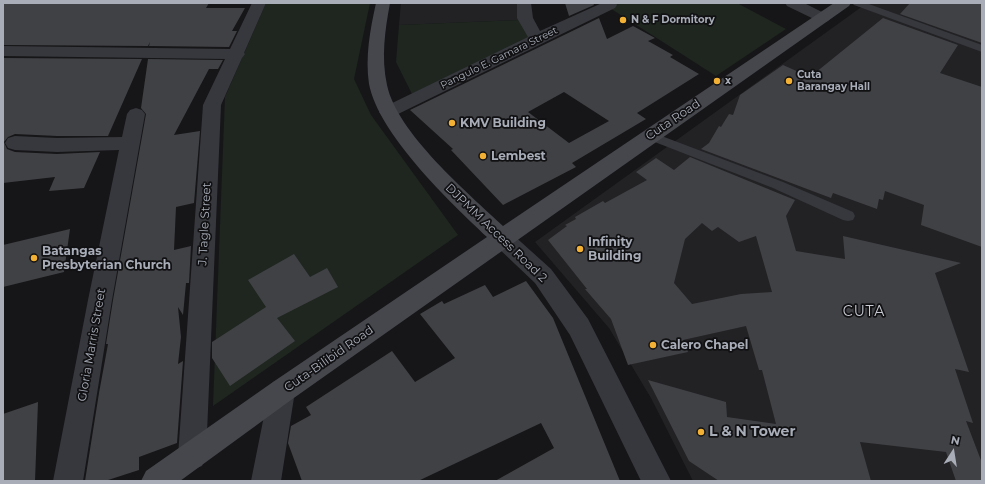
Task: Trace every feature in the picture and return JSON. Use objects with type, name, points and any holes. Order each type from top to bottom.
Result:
[{"type":"street","name":"J. Tagle Street","points":[[192,456],[212,105],[237,54],[259,3]]},
{"type":"street","name":"DJPMM Access Road 2","points":[[382,3],[376,38],[375,56],[378,86],[388,112],[424,161],[461,200],[543,276],[580,327],[656,481]]},
{"type":"street","points":[[524,3],[525,18],[536,39]]},
{"type":"street","points":[[792,3],[823,18]]},
{"type":"street","name":"Cuta Road","points":[[503,239],[844,3]]},
{"type":"street","name":"Pangulo E. Gamara Street","points":[[388,112],[536,39],[610,5]]},
{"type":"street","points":[[3,51],[237,54]]},
{"type":"street","name":"Gloria Marris Street","points":[[68,481],[100,300],[136,114]]},
{"type":"street","points":[[15,143],[57,145],[130,143]]},
{"type":"street","name":"Cuta-Bilibid Road","points":[[156,481],[503,239]]},
{"type":"street","points":[[266,481],[282,392]]},
{"type":"lane","points":[[857,3],[982,49]]},
{"type":"lane","points":[[650,136],[778,185],[848,216]]},
{"type":"shaded area","points":[[266,3],[370,3],[354,79],[371,115],[458,235],[213,406],[225,97]]},
{"type":"shaded area","points":[[401,3],[517,3],[519,20],[399,25]]},
{"type":"shaded area","points":[[602,3],[737,3],[786,29],[716,76]]},
{"type":"shaded area","points":[[867,3],[909,3],[982,29],[982,481],[693,481],[651,398],[609,328],[535,242]]},
{"type":"shaded area","points":[[519,20],[531,39],[413,96],[396,62],[399,25]]},
{"type":"building","points":[[3,3],[209,3],[206,8],[245,8],[232,31],[237,31],[229,47],[149,46],[150,42],[148,46],[3,45]]},
{"type":"building","points":[[565,3],[593,3],[594,5],[569,16]]},
{"type":"building","points":[[910,3],[982,3],[982,43],[900,14]]},
{"type":"building","points":[[599,18],[607,39],[633,26],[655,38],[648,41],[673,55],[670,57],[699,74],[637,113],[646,119],[572,163],[576,167],[503,205],[451,150],[453,149],[410,110]],"holes":[[[564,92],[609,121],[569,143],[528,112]]]},
{"type":"building","points":[[883,18],[958,45],[940,73],[982,87],[982,247],[921,225],[924,205],[885,191],[883,200],[879,199],[877,209],[833,193],[831,198],[701,149],[709,143],[719,126],[721,127],[729,114],[733,115],[740,95],[783,65],[810,77]]},
{"type":"building","points":[[3,58],[142,59],[108,136],[15,134],[8,137],[4,142],[7,149],[15,152],[57,154],[100,152],[84,188],[49,191],[55,177],[3,183]]},
{"type":"building","points":[[148,59],[223,60],[218,69],[209,69],[174,135],[200,131],[194,203],[176,207],[174,250],[191,246],[189,283],[186,283],[183,315],[178,307],[181,337],[178,364],[183,361],[177,443],[139,457],[139,470],[105,481],[85,481],[108,344],[106,344],[113,300],[146,114],[141,108]]},
{"type":"building","points":[[690,157],[795,200],[786,216],[796,251],[845,259],[843,236],[961,263],[935,273],[969,372],[955,369],[973,423],[966,421],[982,463],[982,481],[956,481],[946,452],[860,442],[871,481],[719,481],[689,461],[648,380],[726,402],[727,417],[776,424],[762,370],[759,370],[746,326],[683,340],[688,352],[628,365],[611,319],[585,289],[587,289],[548,240],[567,226],[565,225],[576,219],[575,217],[603,201],[605,203],[647,180],[636,172],[656,158],[674,170]],"holes":[[[702,223],[712,231],[718,227],[739,242],[756,236],[772,292],[741,294],[692,304],[674,283],[685,239]]]},
{"type":"building","name":"Batangas Presbyterian Church","points":[[70,229],[64,272],[3,287],[3,245]]},
{"type":"building","points":[[294,254],[310,277],[327,268],[338,287],[277,318],[295,341],[230,386],[212,358],[212,342],[266,307],[248,280]]},
{"type":"building","points":[[526,281],[553,318],[620,481],[495,481],[554,448],[541,423],[418,481],[302,481],[288,443],[291,426],[311,415],[306,407],[392,351],[415,382],[455,358],[420,314],[442,301],[444,304],[485,285],[493,297]]},
{"type":"building","points":[[38,402],[35,481],[3,481],[3,414]]},
{"type":"place","name":"N & F Dormitory","points":[[623,20]]},
{"type":"place","name":"x","points":[[717,81]]},
{"type":"place","name":"Cuta Barangay Hall","points":[[789,81]]},
{"type":"place","name":"KMV Building","points":[[452,123]]},
{"type":"place","name":"Lembest","points":[[483,156]]},
{"type":"place","name":"Infinity Building","points":[[580,249]]},
{"type":"place","name":"Batangas Presbyterian Church","points":[[34,258]]},
{"type":"place","name":"Calero Chapel","points":[[653,345]]},
{"type":"place","name":"L & N Tower","points":[[701,432]]},
{"type":"district","name":"CUTA","points":[[864,312]]}]
